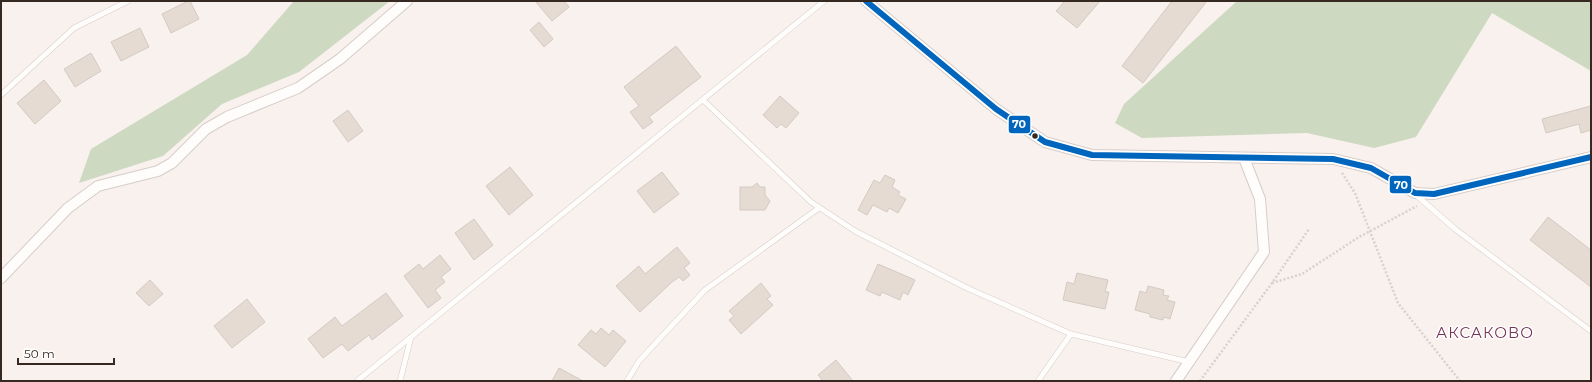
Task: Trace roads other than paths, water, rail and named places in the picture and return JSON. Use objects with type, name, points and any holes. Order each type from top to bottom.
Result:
[{"type":"street","points":[[1,278],[68,208],[98,186],[158,171],[172,163],[206,129],[227,117],[298,88],[340,59],[407,1]]},
{"type":"street","points":[[866,1],[996,109],[1045,142],[1092,155],[1333,159],[1371,168],[1415,193],[1434,194],[1591,157]]},
{"type":"street","points":[[1176,381],[1264,252],[1260,198],[1244,158]]},
{"type":"lane","points":[[1,95],[74,28],[128,1]]},
{"type":"lane","points":[[357,381],[824,1]]},
{"type":"lane","points":[[703,100],[811,202],[855,231],[967,288],[1071,334],[1190,362]]},
{"type":"lane","points":[[1415,193],[1455,230],[1591,331]]},
{"type":"lane","points":[[627,381],[639,361],[706,290],[819,208]]},
{"type":"lane","points":[[1038,381],[1071,334]]},
{"type":"lane","points":[[400,381],[411,337]]},
{"type":"district","name":"АКСАКОВО","points":[[1485,332]]}]
